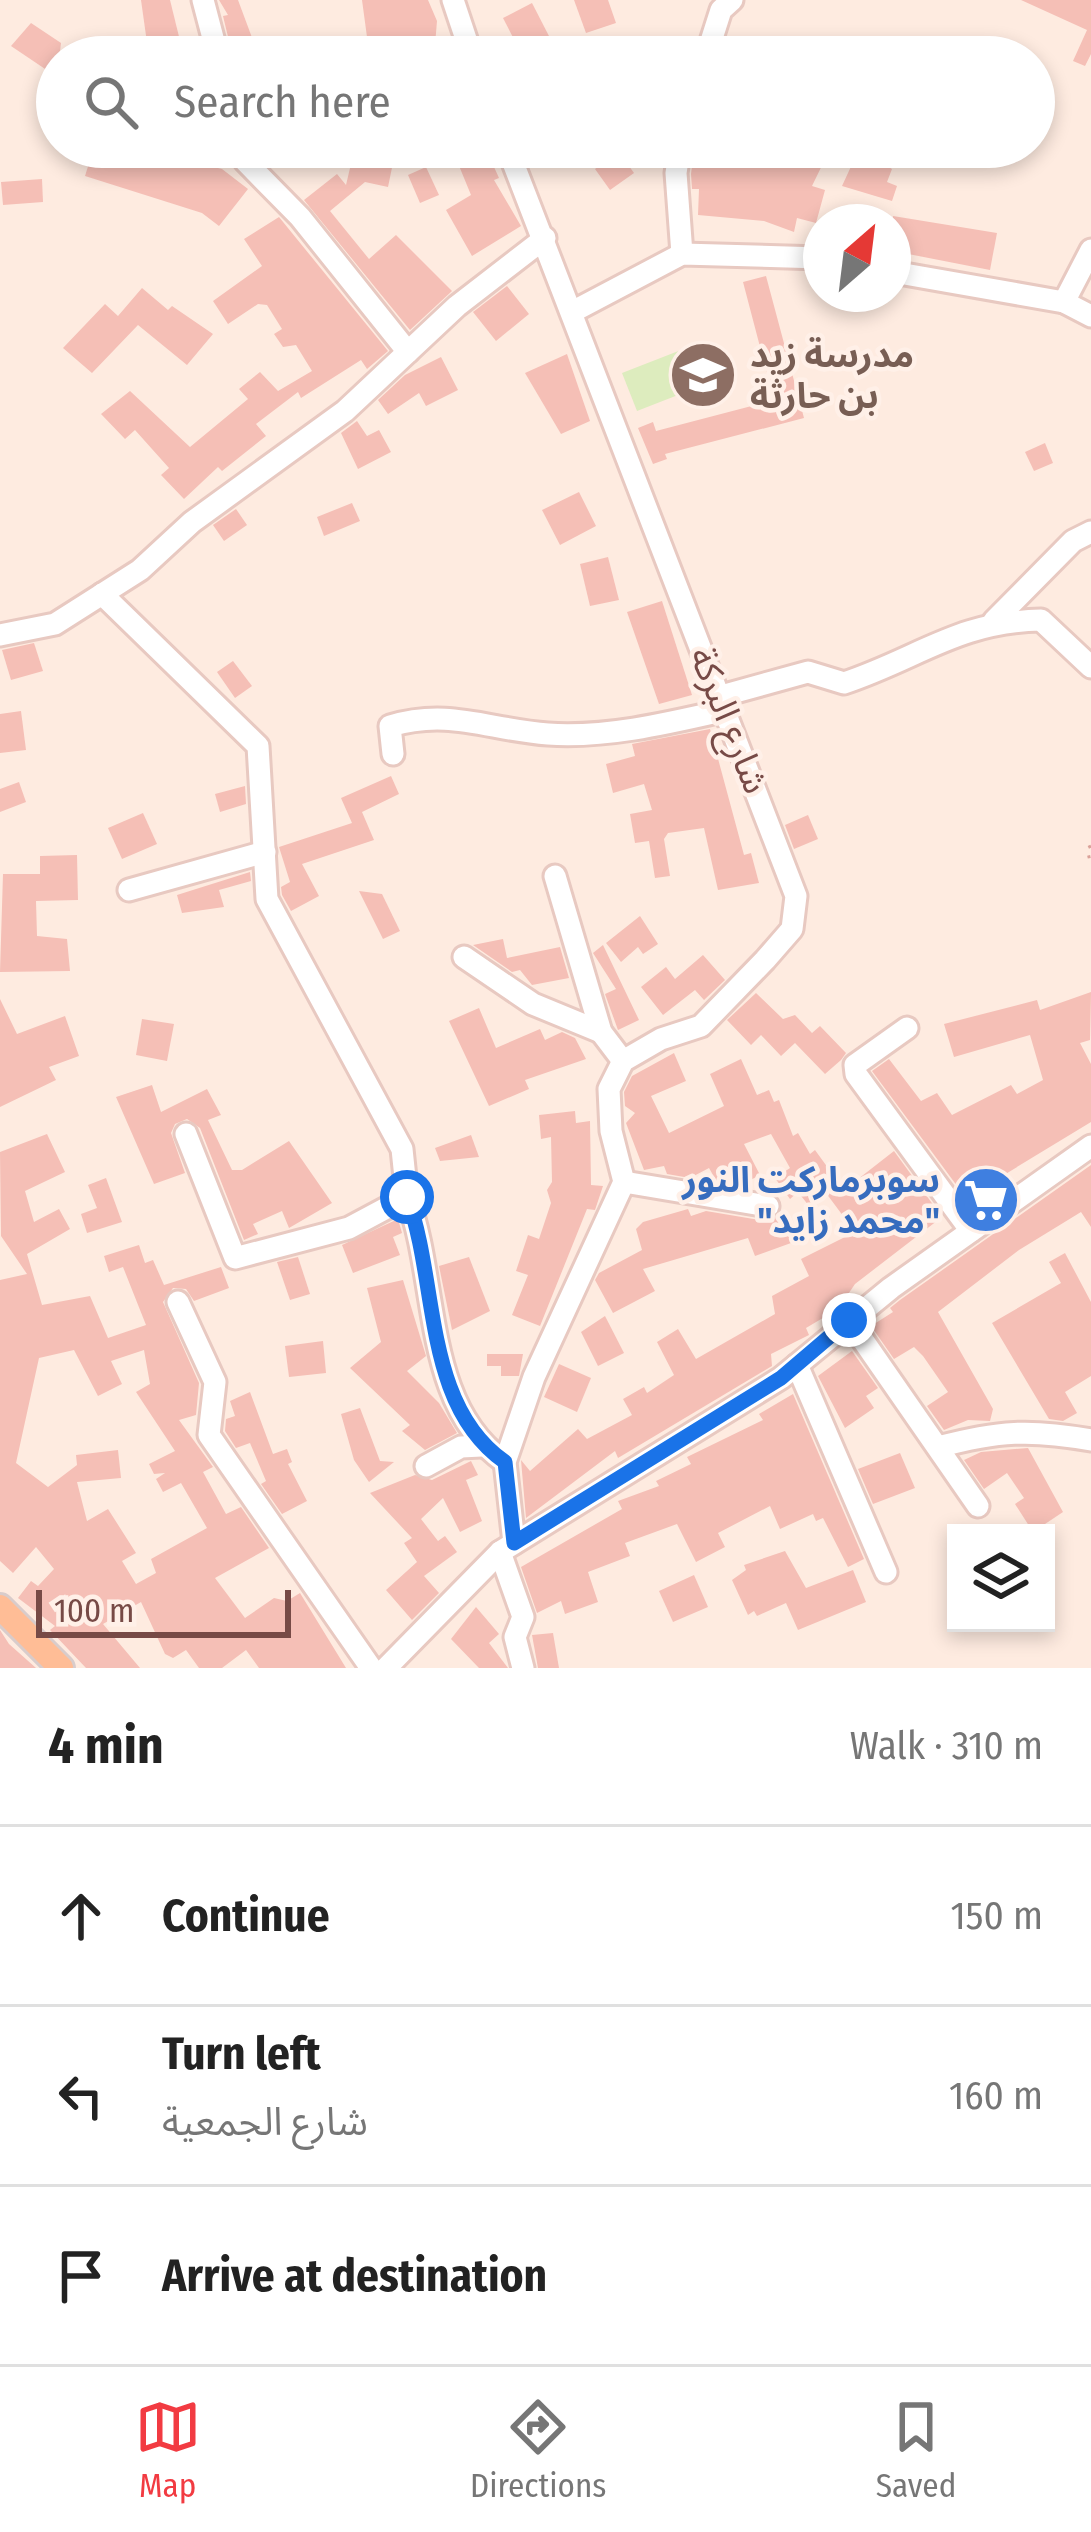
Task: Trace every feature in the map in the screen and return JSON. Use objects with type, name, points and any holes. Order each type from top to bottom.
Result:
[{"type":"main road","points":[[0,1607],[61,1668]]},
{"type":"street","points":[[203,0],[212,36]]},
{"type":"street","points":[[453,0],[465,36]]},
{"type":"street","points":[[713,36],[722,10],[732,0]]},
{"type":"street","points":[[252,168],[300,217],[408,352]]},
{"type":"street","name":"شارع البركة","points":[[515,168],[796,896],[792,928],[701,1026],[661,1039],[623,1061]]},
{"type":"street","points":[[677,168],[682,254]]},
{"type":"street","points":[[0,635],[55,624],[102,594],[345,411],[544,238]]},
{"type":"street","points":[[1064,302],[1091,250]]},
{"type":"street","points":[[572,312],[682,254],[803,257]]},
{"type":"street","points":[[911,275],[1064,302],[1091,316]]},
{"type":"street","points":[[994,621],[1073,542],[1091,532]]},
{"type":"street","points":[[102,594],[259,746],[267,899],[402,1149],[407,1197],[446,1379],[482,1445],[505,1462]]},
{"type":"street","points":[[393,754],[390,726],[425,715],[549,734],[626,730],[724,703],[808,672],[844,683],[950,634],[994,621],[1041,620],[1091,667]]},
{"type":"street","points":[[129,890],[265,852]]},
{"type":"street","points":[[523,1668],[515,1637],[523,1617],[507,1548],[505,1462],[534,1377],[622,1174],[610,1131],[609,1089],[623,1061],[602,1032],[555,876]]},
{"type":"street","points":[[464,957],[533,1004],[602,1032]]},
{"type":"street","points":[[907,1028],[855,1065],[856,1074],[971,1231]]},
{"type":"street","points":[[186,1134],[235,1258],[350,1228],[407,1197]]},
{"type":"street","points":[[386,1668],[507,1548],[797,1365],[849,1320],[1091,1146]]},
{"type":"street","points":[[622,1174],[769,1206]]},
{"type":"street","points":[[178,1302],[214,1382],[209,1435],[371,1668]]},
{"type":"street","points":[[849,1320],[979,1506]]},
{"type":"street","points":[[797,1365],[886,1572]]},
{"type":"street","points":[[938,1447],[989,1433],[1034,1430],[1091,1440]]},
{"type":"street","points":[[426,1466],[461,1447],[482,1445]]},
{"type":"path","points":[[1091,846],[1087,848],[1091,866]]},
{"type":"green space","points":[[681,350],[696,388],[637,411],[622,373]]},
{"type":"building","points":[[141,0],[170,0],[179,36],[146,36]]},
{"type":"building","points":[[219,0],[238,0],[251,36],[228,36],[223,16],[228,15]]},
{"type":"building","points":[[362,0],[428,0],[437,21],[436,36],[367,36]]},
{"type":"building","points":[[574,0],[608,0],[616,23],[586,33]]},
{"type":"building","points":[[1021,0],[1091,0],[1091,54],[1085,66],[1073,61],[1087,30]]},
{"type":"building","points":[[532,3],[549,36],[512,36],[503,18]]},
{"type":"building","points":[[31,23],[50,36],[36,36],[36,63],[11,46]]},
{"type":"building","points":[[87,168],[218,168],[248,189],[219,226],[202,213],[85,176]]},
{"type":"building","points":[[350,168],[392,168],[388,187],[365,182],[330,211],[369,259],[396,235],[452,291],[410,330],[304,200],[337,174],[346,185]]},
{"type":"building","points":[[426,168],[439,195],[420,203],[408,175]]},
{"type":"building","points":[[460,168],[494,168],[499,178],[494,180],[521,226],[472,256],[446,210],[471,195]]},
{"type":"building","points":[[630,168],[634,173],[610,190],[595,169]]},
{"type":"building","points":[[692,168],[821,168],[812,186],[825,190],[821,204],[803,204],[803,220],[797,218],[794,232],[764,221],[698,215],[699,189],[692,189]]},
{"type":"building","points":[[850,168],[892,169],[887,182],[897,186],[892,201],[842,186]]},
{"type":"building","points":[[42,179],[43,202],[3,205],[1,182]]},
{"type":"building","points":[[279,217],[388,351],[367,369],[361,360],[301,398],[298,392],[256,424],[266,436],[222,471],[218,467],[184,499],[161,475],[169,468],[135,430],[125,439],[101,414],[130,391],[190,447],[248,399],[239,389],[260,372],[278,391],[312,371],[296,345],[283,347],[274,334],[282,329],[267,305],[258,304],[228,324],[213,301],[262,266],[244,239]]},
{"type":"building","points":[[911,219],[997,233],[990,270],[911,255]]},
{"type":"building","points":[[766,276],[804,418],[665,454],[667,459],[653,464],[638,428],[653,422],[656,431],[774,400],[743,282]]},
{"type":"building","points":[[507,286],[529,314],[496,341],[473,312]]},
{"type":"building","points":[[142,288],[168,310],[172,306],[213,334],[187,365],[138,325],[92,373],[63,348],[105,304],[118,316]]},
{"type":"building","points":[[567,354],[590,421],[561,434],[525,373]]},
{"type":"building","points":[[441,357],[458,390],[426,406],[419,393],[388,414],[378,400],[405,375]]},
{"type":"building","points":[[357,421],[367,436],[379,430],[391,452],[358,469],[341,433]]},
{"type":"building","points":[[1045,443],[1053,463],[1034,471],[1025,452]]},
{"type":"building","points":[[579,492],[596,526],[560,545],[542,510]]},
{"type":"building","points":[[352,503],[360,521],[324,536],[317,517]]},
{"type":"building","points":[[236,509],[247,525],[224,541],[213,525]]},
{"type":"building","points":[[608,557],[619,600],[590,606],[580,564]]},
{"type":"building","points":[[662,601],[692,695],[659,704],[627,612]]},
{"type":"building","points":[[34,643],[43,671],[11,680],[2,650]]},
{"type":"building","points":[[233,661],[252,686],[235,698],[217,672]]},
{"type":"building","points":[[21,711],[26,750],[0,753],[0,714]]},
{"type":"building","points":[[710,729],[744,855],[751,853],[759,883],[718,890],[704,828],[668,833],[664,839],[670,876],[655,878],[649,841],[635,843],[630,814],[652,810],[644,784],[613,793],[606,764],[635,756],[632,744]]},
{"type":"building","points":[[391,776],[399,794],[362,812],[374,840],[302,864],[319,896],[291,911],[282,895],[281,887],[290,882],[279,847],[352,823],[341,798]]},
{"type":"building","points":[[19,782],[26,802],[0,812],[0,789]]},
{"type":"building","points":[[245,786],[246,804],[220,812],[215,794]]},
{"type":"building","points":[[143,813],[157,844],[122,859],[108,828]]},
{"type":"building","points":[[808,815],[818,839],[794,849],[785,825]]},
{"type":"building","points":[[77,855],[78,900],[36,901],[37,936],[67,939],[70,971],[0,972],[3,874],[40,874],[40,856]]},
{"type":"building","points":[[250,872],[251,881],[219,890],[224,907],[182,913],[177,895]]},
{"type":"building","points":[[359,891],[382,894],[400,931],[383,939]]},
{"type":"building","points":[[640,916],[658,944],[643,954],[638,947],[621,962],[606,943]]},
{"type":"building","points":[[503,939],[507,958],[560,947],[569,978],[532,985],[520,970],[512,972],[473,945]]},
{"type":"building","points":[[603,945],[639,1020],[618,1030],[605,994],[616,989],[593,953]]},
{"type":"building","points":[[703,955],[725,980],[704,1000],[695,990],[663,1015],[641,987],[666,967],[675,979]]},
{"type":"building","points":[[1091,992],[1090,1040],[1080,1043],[1091,1064],[1091,1122],[966,1198],[872,1071],[889,1059],[921,1101],[937,1093],[952,1115],[1011,1085],[1017,1094],[1043,1080],[1030,1035],[954,1057],[944,1024],[1037,1000],[1040,1010]]},
{"type":"building","points":[[756,993],[783,1019],[795,1015],[812,1033],[820,1026],[846,1053],[841,1060],[825,1074],[795,1043],[781,1056],[761,1035],[751,1045],[727,1020]]},
{"type":"building","points":[[0,999],[17,1034],[65,1016],[79,1056],[49,1067],[56,1080],[0,1107]]},
{"type":"building","points":[[479,1008],[496,1048],[540,1029],[545,1040],[562,1032],[575,1038],[586,1059],[525,1080],[529,1089],[489,1106],[449,1021]]},
{"type":"building","points":[[142,1019],[174,1024],[167,1061],[136,1055]]},
{"type":"building","points":[[674,1053],[686,1081],[651,1096],[669,1133],[724,1106],[710,1074],[741,1059],[757,1095],[769,1090],[774,1102],[779,1100],[793,1136],[798,1133],[810,1154],[815,1150],[844,1190],[894,1151],[942,1217],[855,1284],[838,1309],[806,1328],[809,1335],[771,1354],[772,1366],[618,1458],[615,1451],[526,1518],[521,1460],[530,1471],[578,1429],[587,1439],[632,1415],[623,1399],[644,1387],[647,1393],[674,1375],[657,1342],[678,1329],[696,1359],[775,1314],[772,1296],[809,1276],[801,1259],[855,1232],[826,1193],[809,1206],[798,1192],[790,1199],[775,1178],[790,1168],[771,1134],[744,1144],[760,1175],[739,1186],[717,1182],[709,1168],[690,1178],[667,1174],[664,1166],[644,1170],[626,1123],[635,1113],[625,1106],[624,1092],[632,1076]]},
{"type":"building","points":[[152,1085],[161,1112],[207,1089],[221,1115],[208,1120],[232,1170],[242,1170],[289,1141],[332,1203],[289,1228],[282,1211],[253,1224],[258,1234],[244,1240],[200,1128],[187,1119],[175,1124],[171,1133],[185,1173],[154,1184],[116,1097]]},
{"type":"building","points":[[575,1111],[576,1123],[590,1121],[591,1185],[603,1186],[595,1210],[587,1209],[540,1326],[512,1315],[528,1275],[516,1271],[528,1235],[539,1239],[551,1203],[547,1190],[552,1182],[551,1137],[541,1139],[539,1115]]},
{"type":"building","points":[[47,1134],[65,1172],[25,1191],[34,1222],[59,1209],[70,1229],[27,1254],[42,1305],[90,1296],[108,1338],[146,1325],[123,1267],[109,1272],[104,1256],[139,1245],[145,1263],[153,1260],[164,1285],[221,1267],[229,1288],[194,1301],[186,1289],[173,1288],[163,1302],[199,1383],[196,1415],[179,1420],[213,1467],[203,1472],[226,1514],[241,1507],[269,1548],[215,1578],[245,1618],[274,1598],[287,1601],[300,1593],[346,1668],[259,1668],[246,1650],[222,1668],[199,1668],[186,1650],[173,1658],[165,1654],[141,1602],[103,1624],[140,1668],[86,1668],[50,1630],[55,1626],[18,1598],[31,1581],[38,1586],[54,1569],[36,1547],[13,1573],[0,1561],[0,1280],[27,1274],[1,1236],[0,1152]],"holes":[[[74,1350],[98,1396],[122,1384],[111,1361],[144,1350],[150,1384],[136,1392],[175,1451],[149,1464],[154,1474],[165,1473],[156,1479],[163,1492],[181,1483],[207,1528],[151,1559],[156,1573],[136,1584],[122,1561],[136,1553],[108,1509],[87,1521],[77,1482],[121,1478],[118,1450],[76,1455],[77,1465],[48,1487],[16,1463],[39,1358]]]},
{"type":"building","points":[[471,1135],[479,1157],[440,1161],[435,1148]]},
{"type":"building","points":[[1091,1165],[1091,1227],[1081,1212],[1019,1250],[938,1312],[993,1409],[990,1421],[968,1420],[944,1430],[927,1406],[948,1392],[923,1356],[914,1347],[894,1359],[871,1326],[893,1312],[890,1308],[900,1300]]},
{"type":"building","points":[[106,1178],[122,1222],[87,1233],[81,1214],[97,1208],[88,1185]]},
{"type":"building","points":[[688,1209],[691,1216],[706,1211],[766,1221],[781,1214],[791,1243],[755,1256],[748,1238],[643,1269],[655,1291],[613,1313],[595,1280],[599,1273],[642,1250],[636,1229],[643,1222]]},
{"type":"building","points":[[398,1219],[402,1233],[393,1237],[400,1255],[353,1273],[342,1245]]},
{"type":"building","points":[[1065,1253],[1091,1302],[1091,1376],[1065,1392],[1077,1413],[1063,1421],[1049,1419],[992,1323],[1061,1283],[1049,1262]]},
{"type":"building","points":[[298,1257],[310,1294],[290,1300],[277,1262]]},
{"type":"building","points":[[469,1257],[490,1311],[452,1330],[439,1266]]},
{"type":"building","points":[[403,1280],[426,1356],[407,1371],[439,1403],[457,1433],[425,1450],[402,1431],[410,1425],[350,1368],[381,1342],[367,1288]]},
{"type":"building","points":[[605,1316],[624,1353],[598,1366],[581,1332]]},
{"type":"building","points":[[323,1341],[326,1373],[289,1377],[285,1346]]},
{"type":"building","points":[[852,1351],[878,1388],[866,1396],[874,1408],[845,1428],[818,1376]]},
{"type":"building","points":[[487,1354],[523,1354],[519,1376],[501,1376],[501,1366],[487,1366]]},
{"type":"building","points":[[559,1364],[591,1378],[577,1412],[544,1397]]},
{"type":"building","points":[[250,1392],[273,1454],[287,1449],[292,1462],[288,1464],[307,1501],[282,1514],[261,1484],[266,1481],[250,1443],[236,1448],[225,1431],[226,1419],[235,1416],[230,1401]]},
{"type":"building","points":[[793,1394],[864,1559],[848,1567],[823,1518],[816,1521],[813,1514],[780,1529],[770,1506],[718,1533],[725,1547],[696,1562],[677,1524],[625,1543],[630,1556],[588,1572],[598,1602],[565,1614],[561,1601],[537,1613],[521,1567],[622,1509],[618,1501],[659,1486],[656,1481],[691,1464],[687,1457],[763,1420],[759,1414]]},
{"type":"building","points":[[360,1408],[380,1461],[394,1462],[369,1482],[354,1460],[341,1414]]},
{"type":"building","points":[[1028,1448],[1063,1512],[1045,1524],[1028,1524],[1015,1504],[1024,1498],[1007,1473],[984,1489],[964,1460],[981,1452]]},
{"type":"building","points":[[900,1453],[915,1488],[873,1504],[858,1469]]},
{"type":"building","points":[[471,1461],[478,1475],[466,1480],[482,1521],[460,1532],[443,1498],[421,1519],[438,1541],[445,1536],[457,1552],[424,1576],[439,1593],[412,1620],[386,1590],[417,1562],[404,1543],[412,1538],[370,1493],[415,1475],[432,1480]]},
{"type":"building","points":[[785,1551],[806,1588],[853,1570],[866,1602],[798,1630],[786,1603],[757,1616],[754,1611],[748,1615],[732,1580],[746,1570],[744,1565]]},
{"type":"building","points":[[694,1575],[708,1607],[673,1622],[659,1591]]},
{"type":"building","points":[[476,1607],[499,1634],[489,1643],[508,1668],[479,1668],[451,1639]]},
{"type":"building","points":[[0,1630],[9,1644],[36,1668],[0,1668]]},
{"type":"building","points":[[553,1633],[559,1668],[538,1668],[532,1635]]},
{"type":"place","name":"مدرسة زيد بن حارثة","points":[[703,375]]},
{"type":"place","name":"سوبرماركت النور \"محمد زايد\"","points":[[986,1200]]},
{"type":"route","points":[[407,1197],[446,1379],[482,1445],[505,1462],[514,1543],[781,1378],[849,1320]]}]
